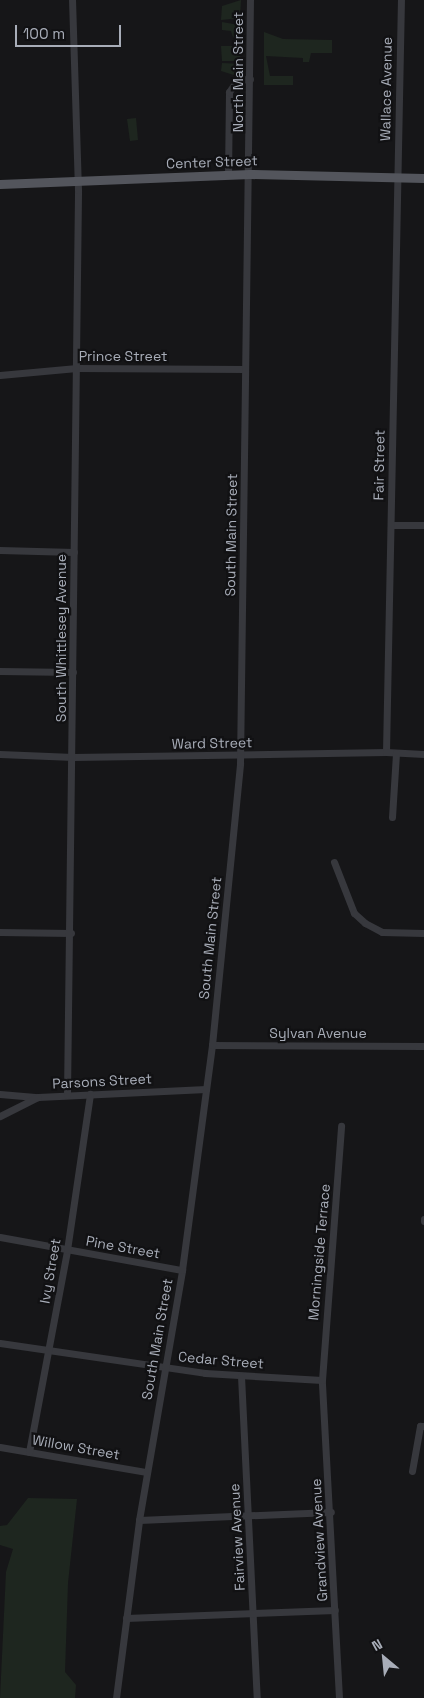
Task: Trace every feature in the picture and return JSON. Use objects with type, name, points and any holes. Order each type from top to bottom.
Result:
[{"type":"main road","name":"Center Street","points":[[0,184],[250,174],[424,178]]},
{"type":"street","name":"South Whittlesey Avenue","points":[[67,1095],[72,933],[78,182],[72,0]]},
{"type":"street","name":"North Main Street","points":[[250,0],[250,174]]},
{"type":"street","name":"Wallace Avenue","points":[[396,178],[400,0]]},
{"type":"street","points":[[228,175],[228,92],[237,80],[250,79]]},
{"type":"street","name":"South Main Street","points":[[116,1698],[139,1520],[182,1270],[212,1045],[240,755],[250,174]]},
{"type":"street","name":"Fair Street","points":[[386,752],[396,178]]},
{"type":"street","name":"Prince Street","points":[[0,375],[77,368],[246,369]]},
{"type":"street","points":[[391,525],[424,525]]},
{"type":"street","points":[[0,550],[74,552]]},
{"type":"street","points":[[0,671],[73,672]]},
{"type":"street","name":"Ward Street","points":[[0,754],[72,757],[386,752],[424,754]]},
{"type":"street","points":[[392,817],[396,753]]},
{"type":"street","points":[[334,862],[354,913],[364,923],[382,932],[424,933]]},
{"type":"street","points":[[0,932],[72,933]]},
{"type":"street","name":"Sylvan Avenue","points":[[212,1045],[424,1046]]},
{"type":"street","name":"Parsons Street","points":[[0,1094],[38,1097],[206,1089]]},
{"type":"street","name":"Ivy Street","points":[[29,1452],[49,1350],[90,1094]]},
{"type":"street","points":[[0,1116],[38,1097]]},
{"type":"street","name":"Morningside Terrace","points":[[322,1380],[341,1126]]},
{"type":"street","name":"Pine Street","points":[[0,1237],[182,1270]]},
{"type":"street","name":"Cedar Street","points":[[0,1343],[164,1368],[242,1376],[322,1380]]},
{"type":"street","name":"Fairview Avenue","points":[[242,1376],[257,1698]]},
{"type":"street","name":"Grandview Avenue","points":[[322,1380],[331,1512],[339,1698]]},
{"type":"street","points":[[412,1471],[420,1426],[424,1426]]},
{"type":"street","name":"Willow Street","points":[[0,1447],[147,1472]]},
{"type":"street","points":[[139,1520],[331,1512]]},
{"type":"street","points":[[126,1618],[335,1610]]},
{"type":"shaded area","points":[[241,0],[240,18],[221,20],[222,6]]},
{"type":"shaded area","points":[[222,22],[239,25],[241,41],[233,37],[231,31],[222,30]]},
{"type":"shaded area","points":[[264,32],[283,39],[332,40],[332,53],[311,53],[309,62],[303,62],[303,58],[266,56],[270,76],[293,76],[293,85],[264,85]]},
{"type":"shaded area","points":[[221,46],[241,46],[240,61],[222,61]]},
{"type":"shaded area","points":[[222,63],[241,64],[240,77],[221,71]]},
{"type":"shaded area","points":[[136,118],[138,140],[130,141],[127,119]]},
{"type":"shaded area","points":[[28,1498],[77,1499],[68,1583],[65,1672],[76,1685],[75,1698],[0,1698],[6,1572],[13,1549],[0,1545],[0,1526],[7,1525]]}]
